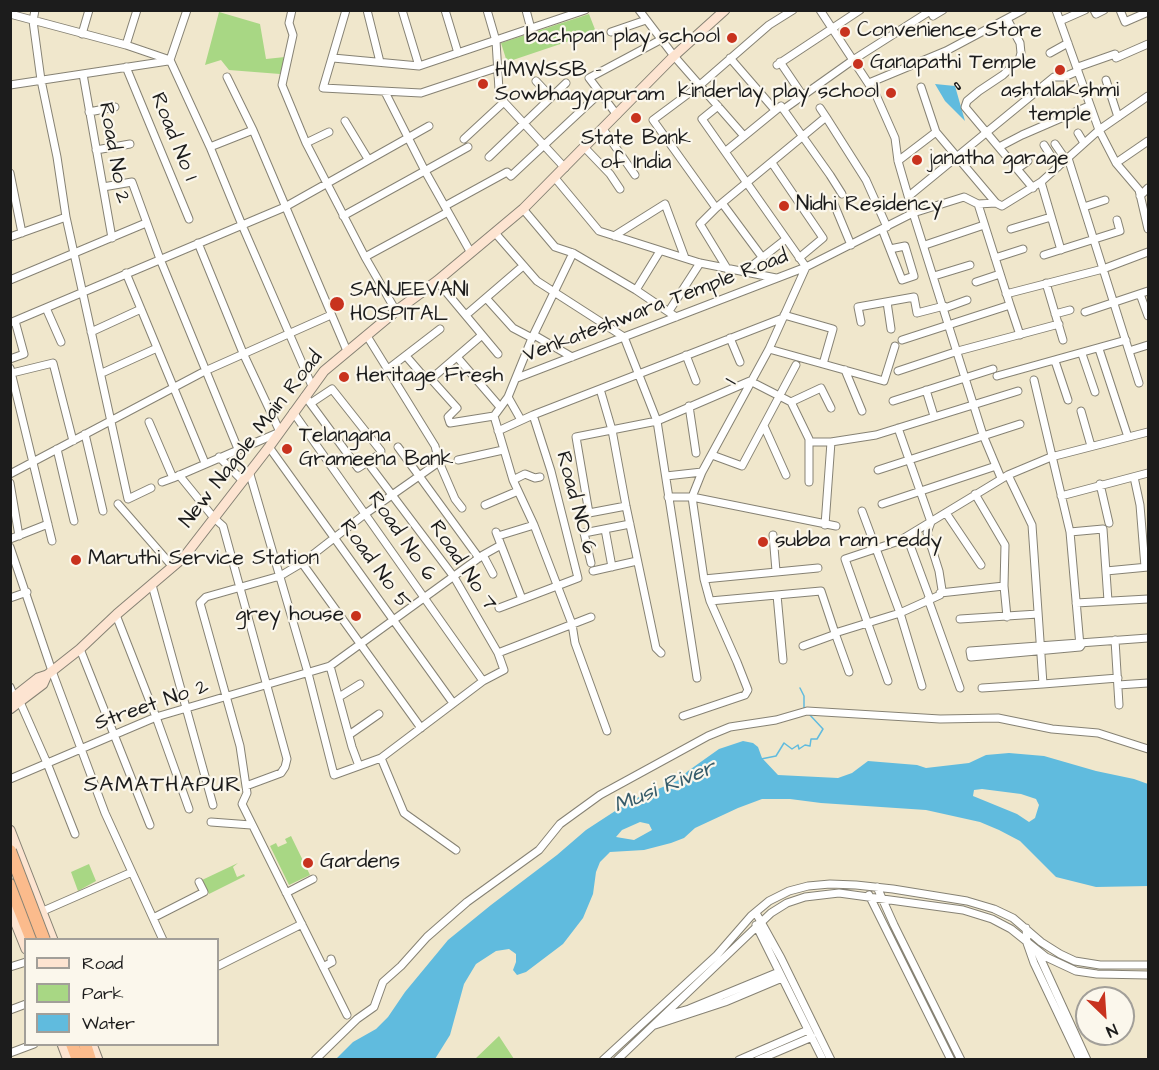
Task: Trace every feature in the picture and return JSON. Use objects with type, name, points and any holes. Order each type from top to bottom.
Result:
[{"type":"highway","points":[[10,851],[44,938]]},
{"type":"highway","points":[[10,883],[32,938]]},
{"type":"street","points":[[35,10],[33,21],[41,80],[57,157],[73,255],[102,373],[128,499],[151,488]]},
{"type":"street","points":[[82,34],[89,10]]},
{"type":"street","points":[[126,45],[137,10]]},
{"type":"street","points":[[187,10],[170,60],[210,147],[312,386]]},
{"type":"street","points":[[292,10],[289,23],[294,35],[282,85],[306,144],[396,311]]},
{"type":"street","points":[[346,10],[323,88],[421,93],[499,67]]},
{"type":"street","points":[[367,10],[380,62]]},
{"type":"street","points":[[402,10],[418,66]]},
{"type":"street","points":[[445,10],[458,53]]},
{"type":"street","points":[[487,10],[496,41],[499,90],[504,102],[565,168]]},
{"type":"street","points":[[526,10],[531,29]]},
{"type":"street","points":[[333,58],[418,66],[531,29],[563,14],[585,10]]},
{"type":"street","points":[[639,10],[674,56],[744,136]]},
{"type":"street","points":[[762,257],[652,120],[699,85],[769,25],[793,10]]},
{"type":"street","points":[[820,10],[868,83],[896,138],[898,161],[913,213],[984,435],[996,466],[1032,525],[1043,684]]},
{"type":"street","points":[[803,96],[779,63],[860,10]]},
{"type":"street","points":[[784,110],[853,60],[930,11],[933,16],[943,10]]},
{"type":"street","points":[[868,83],[946,51],[1023,10]]},
{"type":"street","points":[[1056,10],[1099,130],[1116,163],[1138,190],[1149,229]]},
{"type":"street","points":[[1060,21],[1084,10]]},
{"type":"street","points":[[1094,10],[1096,14],[1104,10]]},
{"type":"street","points":[[1120,10],[1125,22],[1149,12]]},
{"type":"street","name":"New Nagole Main Road","points":[[10,709],[15,700],[43,684],[50,673],[184,557],[293,412],[308,399],[312,386],[324,371],[396,311],[496,234],[524,209],[674,56],[723,11]]},
{"type":"street","points":[[10,14],[126,45],[170,60]]},
{"type":"street","points":[[611,32],[646,20]]},
{"type":"street","points":[[1007,20],[1020,43],[1022,53],[1019,60],[1003,75],[979,91],[965,107],[1032,188],[1099,130],[1147,99]]},
{"type":"street","points":[[617,115],[589,78],[662,39]]},
{"type":"street","points":[[1050,53],[1068,43]]},
{"type":"street","points":[[909,196],[1054,77],[1064,77],[1115,54],[1116,58],[1149,44]]},
{"type":"street","points":[[730,58],[775,110]]},
{"type":"street","points":[[10,85],[170,60]]},
{"type":"street","name":"Road No 1","points":[[126,67],[189,219]]},
{"type":"street","points":[[490,70],[499,79]]},
{"type":"street","name":"Road No 2","points":[[83,74],[112,238]]},
{"type":"street","points":[[227,77],[253,130],[347,351]]},
{"type":"street","points":[[1106,80],[1118,117]]},
{"type":"street","points":[[536,81],[551,98]]},
{"type":"street","points":[[489,157],[566,83]]},
{"type":"street","points":[[921,87],[936,132],[996,202]]},
{"type":"street","points":[[385,92],[425,171],[471,253]]},
{"type":"street","points":[[365,257],[507,172],[511,176],[600,93]]},
{"type":"street","points":[[464,139],[504,102]]},
{"type":"street","points":[[718,106],[702,119],[806,267]]},
{"type":"street","points":[[726,151],[781,106],[842,194]]},
{"type":"street","points":[[999,147],[1089,106]]},
{"type":"street","points":[[89,112],[116,107]]},
{"type":"street","points":[[820,108],[866,180],[890,249],[902,280],[914,276],[905,246],[890,249]]},
{"type":"street","points":[[728,270],[700,224],[826,117]]},
{"type":"street","points":[[345,121],[368,159]]},
{"type":"street","points":[[10,359],[24,354],[13,322],[285,207],[429,126]]},
{"type":"street","points":[[603,129],[635,175]]},
{"type":"street","points":[[210,147],[253,130]]},
{"type":"street","points":[[306,144],[329,132]]},
{"type":"street","points":[[898,161],[936,132]]},
{"type":"street","points":[[1078,133],[1084,143]]},
{"type":"street","points":[[1116,163],[1149,141]]},
{"type":"street","points":[[96,150],[130,144]]},
{"type":"street","points":[[1055,144],[1067,159],[1084,207],[1139,383]]},
{"type":"street","points":[[1044,145],[1058,167]]},
{"type":"street","points":[[343,216],[468,147]]},
{"type":"street","points":[[585,148],[610,174],[620,189]]},
{"type":"street","points":[[1017,169],[1028,161]]},
{"type":"street","points":[[772,163],[824,238],[799,258]]},
{"type":"street","points":[[10,173],[22,233]]},
{"type":"street","points":[[555,178],[599,231],[700,263],[778,278]]},
{"type":"street","points":[[103,187],[132,182],[160,259],[238,449]]},
{"type":"street","points":[[1041,182],[1061,250]]},
{"type":"street","name":"Venkateshwara Temple Road","points":[[517,378],[806,267],[913,213],[964,197],[978,204],[996,202],[1002,206],[1032,188]]},
{"type":"street","points":[[1140,196],[1149,188]]},
{"type":"street","points":[[1084,207],[1105,200]]},
{"type":"street","points":[[614,236],[665,204],[685,258]]},
{"type":"street","points":[[834,204],[851,245]]},
{"type":"street","points":[[978,204],[1020,335]]},
{"type":"street","points":[[524,209],[555,247],[573,253],[636,290],[676,317]]},
{"type":"street","points":[[10,237],[66,217]]},
{"type":"street","points":[[1011,229],[1051,217]]},
{"type":"street","points":[[1044,255],[1120,231],[1117,220]]},
{"type":"street","points":[[10,280],[146,223]]},
{"type":"street","points":[[924,245],[984,225]]},
{"type":"street","points":[[496,234],[537,281],[624,337],[657,421],[697,678]]},
{"type":"street","points":[[744,272],[786,239]]},
{"type":"street","points":[[162,482],[280,432],[243,353],[198,243]]},
{"type":"street","points":[[995,258],[1023,249]]},
{"type":"street","points":[[636,290],[660,251]]},
{"type":"street","points":[[1006,294],[1103,269],[1149,252]]},
{"type":"street","points":[[406,356],[425,378],[431,379],[457,408],[448,417],[450,423],[494,416],[508,397],[533,336],[573,253]]},
{"type":"street","points":[[669,311],[700,263]]},
{"type":"street","points":[[934,276],[970,265]]},
{"type":"street","points":[[466,315],[523,266]]},
{"type":"street","name":"1","points":[[692,497],[702,472],[769,349],[806,267]]},
{"type":"street","points":[[126,273],[205,463]]},
{"type":"street","points":[[976,282],[1000,274]]},
{"type":"street","points":[[437,281],[498,354]]},
{"type":"street","points":[[1046,283],[1063,340]]},
{"type":"street","points":[[1085,312],[1149,291]]},
{"type":"street","points":[[1140,294],[1148,316]]},
{"type":"street","points":[[861,322],[858,307],[914,297],[917,314],[967,300]]},
{"type":"street","points":[[486,298],[513,328],[572,357]]},
{"type":"street","points":[[887,302],[891,329]]},
{"type":"street","points":[[902,340],[1010,305]]},
{"type":"street","points":[[46,308],[61,342]]},
{"type":"street","points":[[91,332],[141,309]]},
{"type":"street","points":[[1055,314],[1070,310]]},
{"type":"street","points":[[10,474],[205,371],[331,315]]},
{"type":"street","points":[[498,431],[784,316],[833,329],[823,364]]},
{"type":"street","points":[[898,371],[958,351],[1059,324]]},
{"type":"street","points":[[388,369],[440,329]]},
{"type":"street","points":[[431,379],[482,335]]},
{"type":"street","points":[[367,336],[435,446],[439,462],[455,499],[462,508]]},
{"type":"street","points":[[730,338],[740,362]]},
{"type":"street","points":[[893,401],[966,378],[1055,361],[1126,340]]},
{"type":"street","points":[[1129,351],[1149,345]]},
{"type":"street","points":[[769,349],[884,381],[895,346]]},
{"type":"street","points":[[102,373],[157,348]]},
{"type":"street","points":[[1099,349],[1128,437]]},
{"type":"street","points":[[1082,354],[1095,392]]},
{"type":"street","points":[[686,355],[696,381]]},
{"type":"street","points":[[457,357],[500,407]]},
{"type":"street","points":[[1055,361],[1068,400]]},
{"type":"street","points":[[52,541],[11,376],[53,363],[73,441]]},
{"type":"street","points":[[712,454],[742,466],[796,365]]},
{"type":"street","points":[[845,370],[862,411]]},
{"type":"street","points":[[1034,380],[1070,532],[1081,645]]},
{"type":"street","points":[[626,506],[590,513],[576,437],[657,421],[750,381],[791,402],[809,442],[809,482]]},
{"type":"street","points":[[791,402],[821,388],[831,408]]},
{"type":"street","points":[[332,389],[381,451],[380,454],[358,468],[308,399],[332,389]]},
{"type":"street","points":[[600,390],[612,430],[656,648],[661,653]]},
{"type":"street","points":[[926,390],[934,416]]},
{"type":"street","points":[[809,442],[831,442],[876,435],[1018,391]]},
{"type":"street","points":[[508,397],[521,420]]},
{"type":"street","points":[[689,406],[696,453]]},
{"type":"street","points":[[1081,411],[1091,446]]},
{"type":"street","name":"Road No 6","points":[[293,412],[483,681]]},
{"type":"street","name":"Road NO 6","points":[[533,415],[551,471],[578,578],[557,585]]},
{"type":"street","points":[[494,416],[502,450],[572,624],[575,643],[607,731]]},
{"type":"street","points":[[149,422],[176,476],[223,526],[287,759],[281,773],[246,786]]},
{"type":"street","points":[[878,470],[1020,424]]},
{"type":"street","points":[[764,426],[786,475]]},
{"type":"street","points":[[898,428],[931,522],[927,533],[939,571],[942,590],[940,593]]},
{"type":"street","points":[[888,681],[845,559],[907,537],[1004,476],[1051,457],[1149,432]]},
{"type":"street","points":[[86,434],[103,511]]},
{"type":"street","points":[[825,525],[831,442]]},
{"type":"street","name":"Road No 5","points":[[268,447],[453,703]]},
{"type":"street","points":[[398,447],[493,574]]},
{"type":"street","points":[[57,449],[74,521]]},
{"type":"street","points":[[458,460],[502,450]]},
{"type":"street","points":[[219,457],[242,480]]},
{"type":"street","points":[[347,1015],[302,924],[299,913],[286,893],[242,804],[247,793],[240,746],[200,603],[206,597],[280,576],[302,563],[365,514],[439,462]]},
{"type":"street","points":[[882,504],[996,466]]},
{"type":"street","name":"Road No 7","points":[[371,467],[454,577],[498,652]]},
{"type":"street","points":[[249,471],[308,674],[334,775],[381,758],[483,681],[504,670],[498,652],[591,617]]},
{"type":"street","points":[[666,476],[702,472]]},
{"type":"street","points":[[513,480],[525,474],[535,478],[540,477]]},
{"type":"street","points":[[1061,496],[1100,484],[1149,474]]},
{"type":"street","points":[[1106,571],[1147,567],[1140,505],[1134,477]]},
{"type":"street","points":[[10,483],[19,536]]},
{"type":"street","points":[[1100,484],[1109,523]]},
{"type":"street","points":[[485,505],[518,491]]},
{"type":"street","points":[[975,494],[1005,545],[1004,586],[1007,617]]},
{"type":"street","points":[[669,497],[692,497],[836,526]]},
{"type":"street","points":[[683,716],[745,695],[748,690],[738,662],[710,602],[704,579],[692,497]]},
{"type":"street","points":[[118,504],[173,567]]},
{"type":"street","points":[[862,511],[900,613],[922,686]]},
{"type":"street","points":[[946,513],[981,565]]},
{"type":"street","points":[[10,539],[48,524]]},
{"type":"street","points":[[630,524],[584,533],[592,567],[612,567],[637,561]]},
{"type":"street","points":[[522,599],[497,534],[534,525]]},
{"type":"street","points":[[605,529],[612,567]]},
{"type":"street","points":[[1070,532],[1103,529],[1108,601]]},
{"type":"street","points":[[773,535],[776,572]]},
{"type":"street","points":[[907,537],[960,688]]},
{"type":"street","name":"Street No 2","points":[[10,779],[156,717],[330,666],[481,556],[501,545]]},
{"type":"street","points":[[10,547],[12,558],[27,592],[50,673],[105,813],[163,938]]},
{"type":"street","points":[[302,563],[421,728]]},
{"type":"street","points":[[704,579],[818,568]]},
{"type":"street","points":[[152,585],[213,805]]},
{"type":"street","points":[[499,608],[557,585]]},
{"type":"street","points":[[803,646],[900,613],[940,593],[1004,586]]},
{"type":"street","points":[[710,602],[821,591],[849,672]]},
{"type":"street","points":[[10,598],[27,592]]},
{"type":"street","points":[[777,595],[783,660]]},
{"type":"street","points":[[1076,603],[1149,599]]},
{"type":"street","points":[[960,619],[1038,614]]},
{"type":"street","points":[[116,615],[189,809]]},
{"type":"street","points":[[1115,642],[1149,638]]},
{"type":"street","points":[[1041,649],[970,651],[971,657],[1081,645],[1106,641],[1149,642]]},
{"type":"street","points":[[1115,642],[1119,705]]},
{"type":"street","points":[[80,649],[150,825]]},
{"type":"street","points":[[330,666],[359,766]]},
{"type":"street","points":[[982,688],[1043,684],[1149,683]]},
{"type":"street","points":[[339,697],[360,684]]},
{"type":"street","points":[[10,687],[47,763],[75,834]]},
{"type":"street","points":[[315,1059],[357,1019],[374,1007],[383,982],[427,937],[467,902],[539,850],[560,824],[600,795],[708,736],[730,727],[776,720],[807,711],[940,719],[998,718],[1052,729],[1098,733],[1149,749]]},
{"type":"street","points":[[349,735],[379,714]]},
{"type":"street","points":[[381,758],[404,813],[456,850]]},
{"type":"street","points":[[211,822],[251,825]]},
{"type":"street","points":[[10,830],[53,938]]},
{"type":"street","points":[[43,911],[132,873]]},
{"type":"street","points":[[10,883],[28,874]]},
{"type":"street","points":[[286,893],[313,879]]},
{"type":"street","points":[[153,918],[204,892],[199,882]]},
{"type":"street","points":[[603,1059],[717,955],[753,915],[769,901],[789,891],[808,886],[830,884],[877,887],[976,904],[994,909],[1026,928],[1059,954],[1075,961],[1100,965],[1149,965]]},
{"type":"street","points":[[865,886],[951,1059]]},
{"type":"street","points":[[877,887],[961,1059]]},
{"type":"street","points":[[617,1059],[771,913],[787,903],[805,897],[839,893],[963,910],[992,919],[1011,929],[1037,951],[1062,966],[1076,971],[1097,974],[1149,975]]},
{"type":"street","points":[[10,909],[13,922],[24,945]]},
{"type":"street","points":[[753,915],[831,1059]]},
{"type":"street","points":[[219,966],[302,924]]},
{"type":"street","points":[[759,924],[781,975],[823,1059]]},
{"type":"street","points":[[1026,928],[1027,943],[1034,963],[1080,1059]]},
{"type":"street","points":[[1035,936],[1037,951],[1087,1059]]},
{"type":"street","points":[[323,966],[332,962],[331,959]]},
{"type":"street","points":[[662,1017],[781,975]]},
{"type":"street","points":[[654,1025],[725,1002],[781,975]]},
{"type":"street","points":[[739,1059],[810,1034]]},
{"type":"street","points":[[758,1059],[810,1034]]},
{"type":"street","points":[[10,1053],[29,1046]]},
{"type":"green space","points":[[219,12],[260,24],[266,59],[285,57],[280,74],[229,70],[221,60],[205,65]]},
{"type":"green space","points":[[589,14],[596,32],[507,62],[501,43]]},
{"type":"green space","points":[[291,836],[310,875],[289,885],[270,846],[276,843],[278,847],[287,843],[285,839]]},
{"type":"green space","points":[[238,863],[233,867],[237,877],[244,874],[245,876],[209,894],[202,880]]},
{"type":"green space","points":[[89,864],[96,881],[78,891],[71,872]]},
{"type":"green space","points":[[499,1036],[514,1059],[475,1059]]},
{"type":"water","points":[[935,84],[955,86],[965,121],[945,101]]},
{"type":"water","name":"Musi River","points":[[743,741],[753,743],[758,747],[762,758],[778,775],[838,778],[852,773],[868,761],[917,765],[926,768],[969,763],[986,755],[1009,753],[1044,756],[1134,779],[1148,784],[1148,886],[1096,887],[1056,877],[1020,841],[980,822],[926,810],[790,799],[762,799],[695,828],[684,838],[671,843],[644,850],[610,852],[600,862],[593,894],[583,918],[563,944],[526,972],[517,975],[513,970],[516,954],[509,949],[496,951],[476,964],[464,984],[450,1035],[435,1059],[336,1059],[353,1042],[376,1029],[448,940],[491,905],[586,830],[632,800],[677,781],[719,749]],"holes":[[[974,790],[1021,794],[1036,799],[1039,805],[1035,818],[1029,822],[1017,814],[973,796]],[[640,822],[649,824],[652,830],[634,840],[616,837],[622,830]]]},
{"type":"waterway","points":[[800,688],[804,696],[804,708]]},
{"type":"waterway","points":[[761,759],[776,756],[784,743],[792,749],[798,745],[799,749],[805,745],[810,746],[811,739],[817,739],[823,729],[809,714]]},
{"type":"railway","points":[[956,84],[959,88]]},
{"type":"place","name":"Convenience Store","points":[[845,32]]},
{"type":"place","name":"bachpan play school","points":[[732,38]]},
{"type":"place","name":"Ganapathi Temple","points":[[858,64]]},
{"type":"place","name":"ashtalakshmi temple","points":[[1060,70]]},
{"type":"place","name":"HMWSSB - Sowbhagyapuram","points":[[483,84]]},
{"type":"place","name":"kinderlay play school","points":[[891,93]]},
{"type":"place","name":"State Bank of India","points":[[636,118]]},
{"type":"place","name":"janatha garage","points":[[917,160]]},
{"type":"place","name":"Nidhi Residency","points":[[784,206]]},
{"type":"place","name":"SANJEEVANI HOSPITAL","points":[[337,304]]},
{"type":"place","name":"Heritage Fresh","points":[[344,377]]},
{"type":"place","name":"Telangana Grameena Bank","points":[[287,449]]},
{"type":"place","name":"subba ram reddy","points":[[763,542]]},
{"type":"place","name":"Maruthi Service Station","points":[[76,560]]},
{"type":"place","name":"grey house","points":[[356,616]]},
{"type":"place","name":"Gardens","points":[[308,863]]},
{"type":"district","name":"SAMATHAPUR","points":[[163,786]]}]
